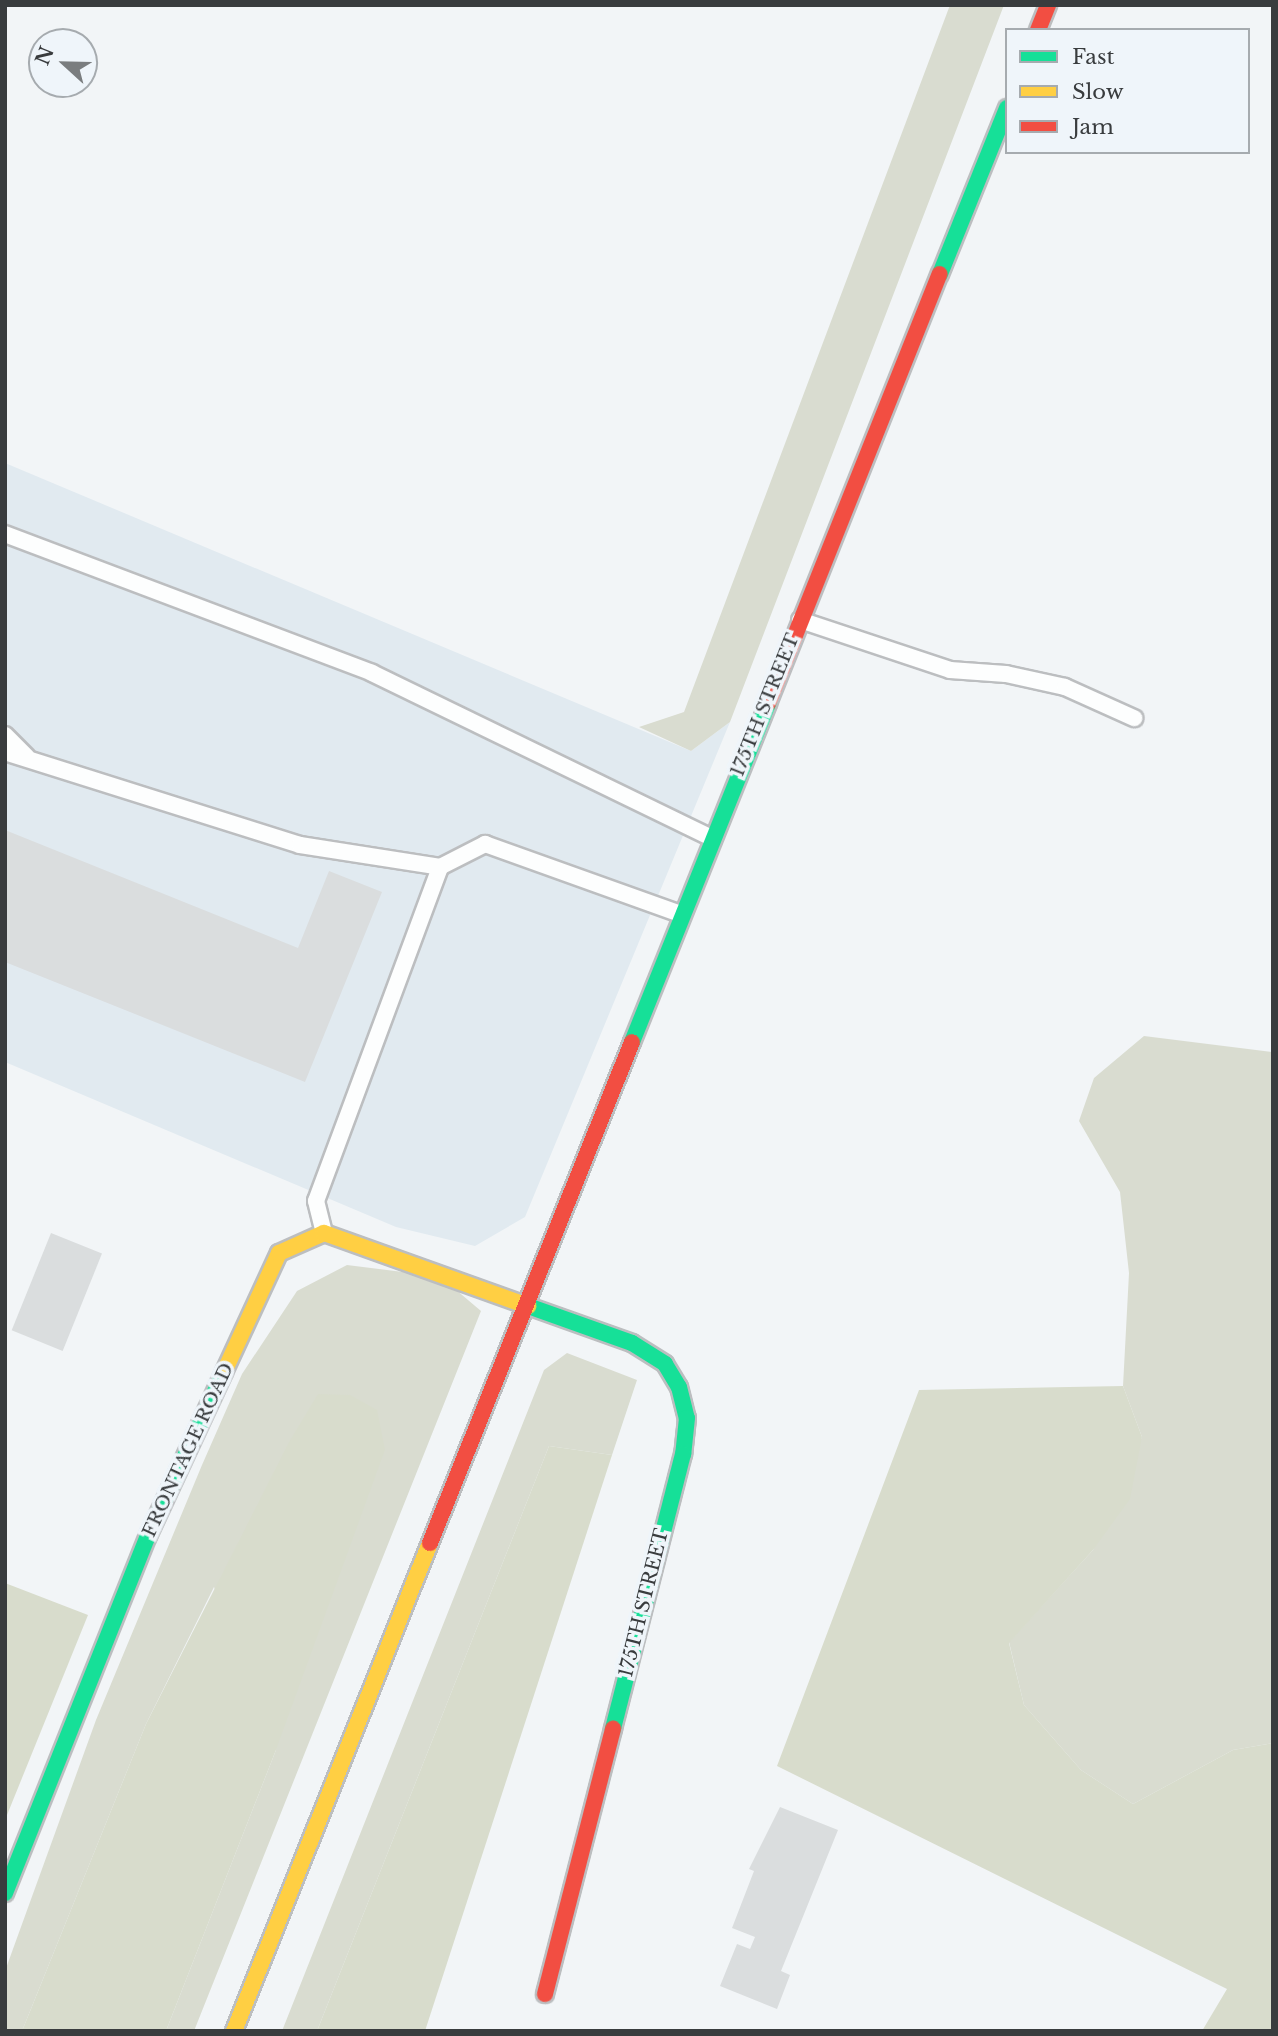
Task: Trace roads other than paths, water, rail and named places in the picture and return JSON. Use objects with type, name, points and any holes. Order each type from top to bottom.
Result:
[{"type":"street","points":[[1039,28],[1048,5]]},
{"type":"street","name":"175TH STREET","points":[[234,2031],[524,1302],[1005,113]]},
{"type":"street","points":[[324,1233],[524,1302]]},
{"type":"street","name":"FRONTAGE ROAD","points":[[5,1893],[148,1536],[279,1253],[324,1233]]},
{"type":"street","name":"175TH STREET","points":[[524,1302],[632,1343],[665,1364],[679,1387],[687,1418],[683,1454],[545,1994]]},
{"type":"lane","points":[[5,534],[372,673],[712,838]]},
{"type":"lane","points":[[800,620],[950,670],[1006,674],[1065,687],[1134,719]]},
{"type":"lane","points":[[5,735],[29,759]]},
{"type":"lane","points":[[5,752],[300,845],[440,867],[485,844],[681,914]]},
{"type":"lane","points":[[324,1233],[316,1201],[440,867]]}]
